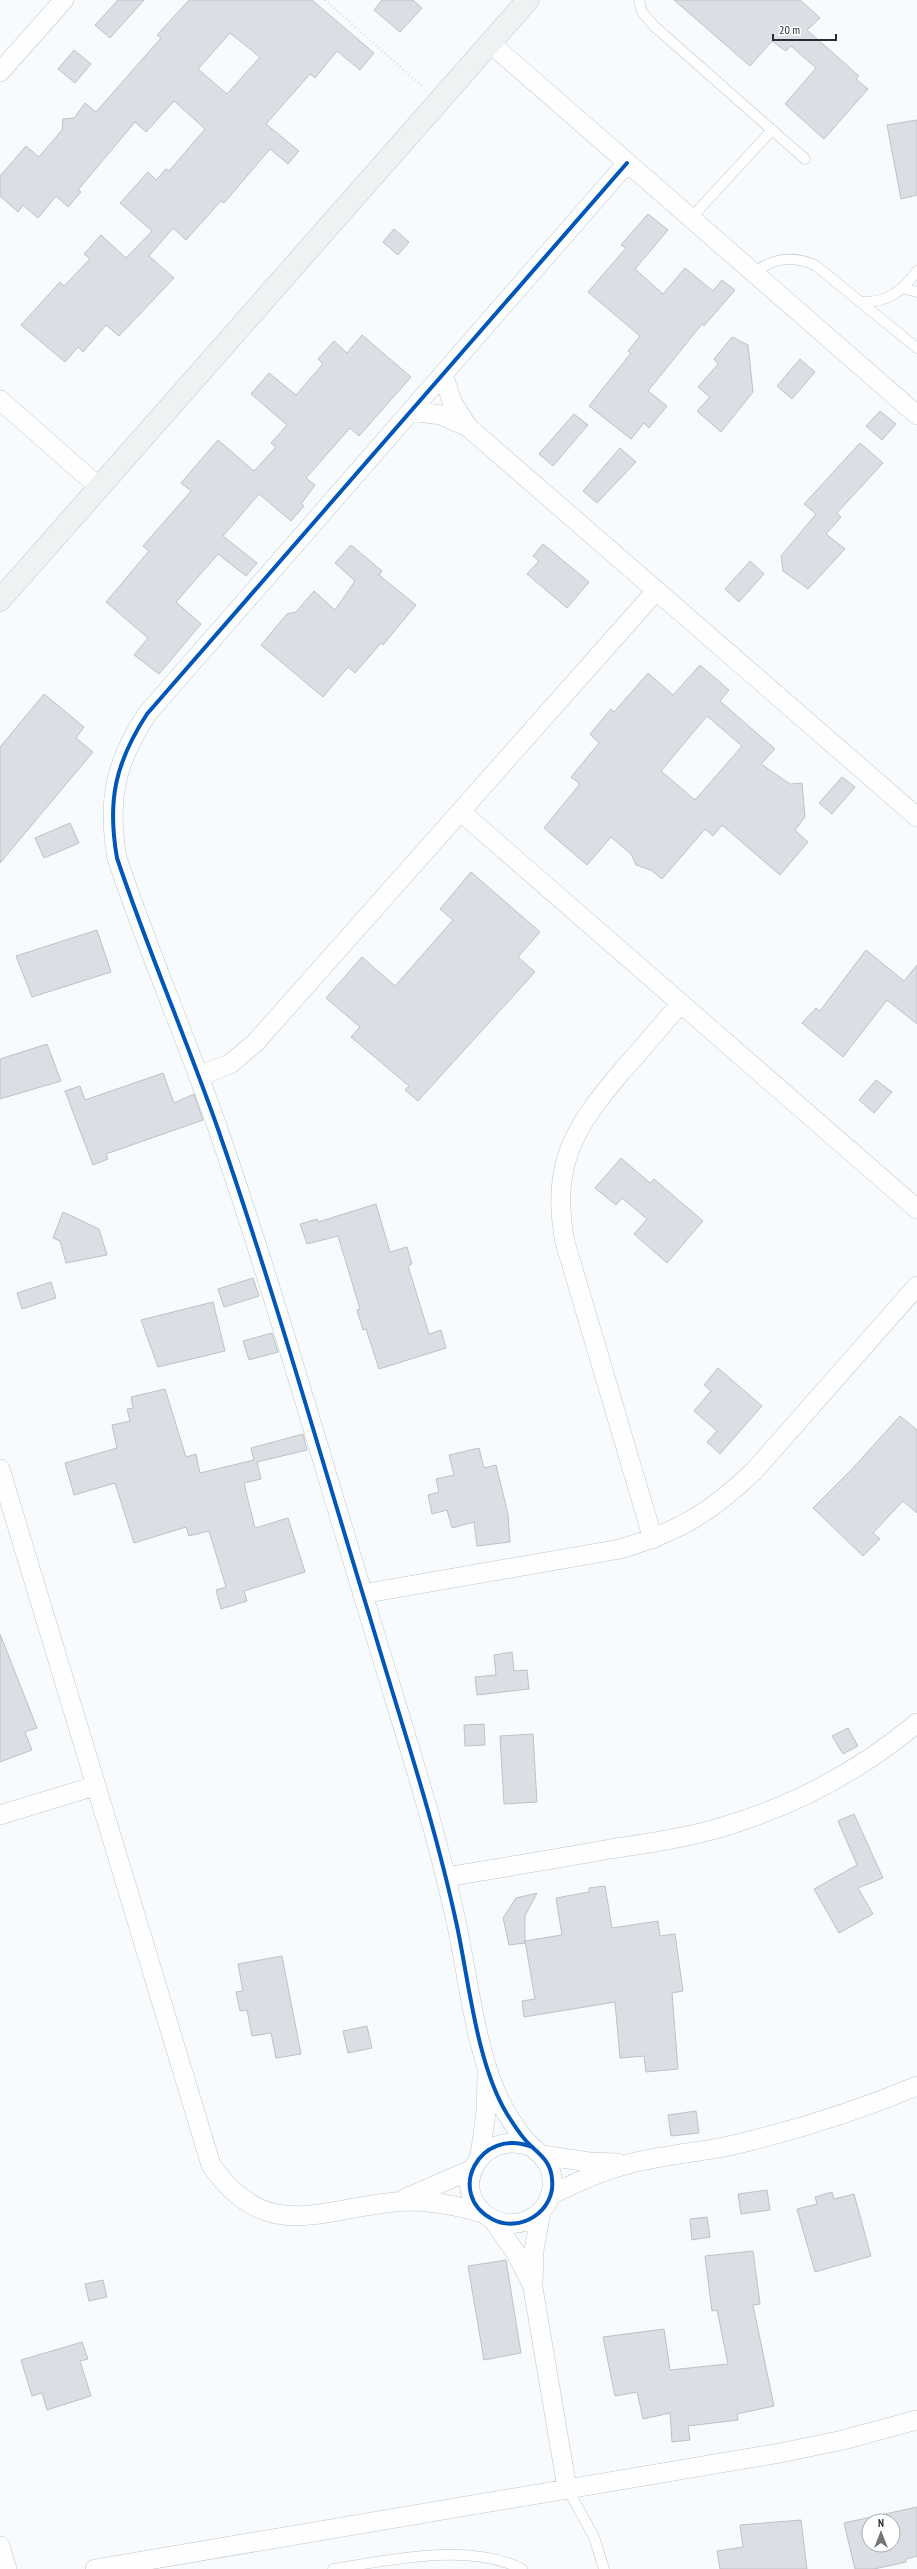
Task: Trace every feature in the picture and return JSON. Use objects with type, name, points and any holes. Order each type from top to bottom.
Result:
[{"type":"street","points":[[0,72],[64,0]]},
{"type":"street","points":[[0,600],[438,100],[528,0]]},
{"type":"street","points":[[490,43],[917,415]]},
{"type":"street","points":[[567,2488],[533,2288],[534,2250],[541,2212],[551,2194],[552,2174],[537,2151],[504,2110],[486,2068],[446,1877],[252,1230],[198,1076],[117,858],[112,828],[112,798],[119,768],[130,740],[147,714],[628,163]]},
{"type":"street","points":[[443,374],[452,402],[468,427],[917,817]]},
{"type":"street","points":[[0,400],[99,487]]},
{"type":"street","points":[[412,411],[441,415],[468,427]]},
{"type":"street","points":[[198,1076],[230,1064],[255,1043],[656,591]]},
{"type":"street","points":[[461,812],[917,1209]]},
{"type":"street","points":[[653,1539],[565,1242],[560,1201],[566,1160],[582,1121],[680,1004]]},
{"type":"street","points":[[362,1594],[620,1549],[653,1539],[702,1515],[724,1499],[754,1471],[917,1286]]},
{"type":"street","points":[[0,1469],[5,1505],[95,1786],[202,2142],[211,2166],[225,2186],[244,2202],[267,2213],[291,2217],[389,2203],[427,2202],[488,2216],[505,2224],[518,2224],[530,2220],[541,2212]]},
{"type":"street","points":[[446,1877],[680,1838],[732,1824],[781,1806],[829,1783],[874,1756],[917,1723]]},
{"type":"street","points":[[0,1815],[95,1786]]},
{"type":"street","points":[[486,2068],[486,2112],[471,2192],[516,2253],[533,2288]]},
{"type":"street","points":[[551,2194],[593,2176],[636,2162],[726,2146],[798,2130],[867,2107],[917,2086]]},
{"type":"street","points":[[389,2203],[432,2188],[476,2163],[486,2150],[504,2143],[514,2142],[537,2151],[589,2162],[636,2162]]},
{"type":"street","points":[[105,2568],[567,2488],[780,2454],[843,2440],[917,2420]]},
{"type":"street","points":[[0,2546],[7,2569]]},
{"type":"lane","points":[[639,0],[642,12],[654,26],[805,159]]},
{"type":"lane","points":[[690,218],[772,130]]},
{"type":"lane","points":[[754,273],[778,260],[806,261],[823,270],[917,348]]},
{"type":"lane","points":[[861,302],[880,301],[903,288],[917,271]]},
{"type":"lane","points":[[903,288],[917,292]]},
{"type":"lane","points":[[567,2488],[594,2537],[604,2569]]},
{"type":"lane","points":[[333,2569],[419,2555],[486,2558],[510,2563],[522,2569]]},
{"type":"path","points":[[325,0],[438,100]]},
{"type":"building","points":[[118,0],[144,0],[110,38],[95,25]]},
{"type":"building","points":[[189,0],[312,0],[374,53],[360,70],[337,51],[315,78],[310,74],[266,124],[299,151],[288,164],[270,149],[224,203],[221,201],[186,240],[173,228],[149,256],[174,278],[119,336],[106,325],[83,352],[78,347],[65,362],[21,325],[60,282],[64,286],[90,259],[84,254],[101,235],[126,258],[152,231],[120,203],[148,172],[156,180],[166,169],[169,171],[205,129],[174,101],[146,132],[135,122],[78,190],[81,192],[68,207],[56,196],[38,218],[23,205],[18,212],[0,196],[0,176],[26,146],[39,157],[62,130],[63,119],[74,118],[85,103],[96,112],[161,38],[157,35]],"holes":[[[230,33],[260,57],[227,94],[198,69]]]},
{"type":"building","points":[[382,0],[413,0],[422,8],[400,32],[374,10]]},
{"type":"building","points":[[674,0],[800,0],[820,18],[807,30],[859,76],[856,79],[868,89],[824,139],[785,104],[816,68],[791,46],[786,51],[772,41],[750,66]]},
{"type":"building","points":[[74,50],[91,64],[75,83],[58,69]]},
{"type":"building","points":[[917,120],[917,195],[901,199],[887,125]]},
{"type":"building","points":[[648,214],[668,230],[635,269],[663,294],[685,268],[713,291],[722,280],[735,290],[704,326],[702,324],[648,391],[667,406],[649,428],[644,423],[631,439],[589,406],[631,353],[628,351],[640,336],[588,292],[626,248],[621,245]]},
{"type":"building","points":[[394,229],[409,242],[398,255],[383,242]]},
{"type":"building","points":[[362,335],[411,377],[359,436],[350,428],[306,478],[315,485],[301,504],[304,506],[291,521],[259,494],[223,536],[257,563],[246,576],[218,554],[176,602],[201,624],[159,674],[134,655],[148,638],[106,602],[149,551],[143,546],[191,491],[181,483],[218,440],[254,471],[276,447],[271,443],[287,425],[251,394],[269,373],[296,395],[323,364],[318,359],[334,341],[347,353]]},
{"type":"building","points":[[732,337],[748,345],[753,392],[721,432],[697,411],[710,397],[698,387],[718,364],[714,359]]},
{"type":"building","points":[[800,359],[815,372],[792,399],[777,386]]},
{"type":"building","points":[[880,411],[896,424],[882,440],[866,426]]},
{"type":"building","points":[[574,414],[588,425],[553,466],[539,454]]},
{"type":"building","points":[[860,443],[883,463],[837,513],[841,517],[826,534],[845,549],[808,589],[783,571],[781,556],[816,514],[804,504]]},
{"type":"building","points":[[620,448],[636,462],[597,503],[583,491]]},
{"type":"building","points":[[543,544],[589,582],[567,608],[527,574],[539,561],[533,556]]},
{"type":"building","points":[[351,545],[382,571],[379,575],[416,605],[383,645],[381,643],[355,673],[348,667],[323,697],[261,645],[287,614],[296,612],[314,591],[335,610],[355,581],[335,563]]},
{"type":"building","points":[[750,561],[764,574],[739,602],[725,589]]},
{"type":"building","points":[[700,665],[729,690],[720,701],[775,749],[761,764],[790,784],[802,783],[805,817],[795,830],[808,842],[780,875],[722,825],[713,836],[705,829],[662,879],[651,870],[636,865],[631,854],[611,837],[587,865],[544,828],[580,784],[571,777],[599,743],[590,734],[611,709],[614,712],[648,673],[673,695]],"holes":[[[707,716],[742,746],[695,800],[661,771]]]},
{"type":"building","points":[[44,694],[84,727],[76,738],[93,752],[0,863],[0,747]]},
{"type":"building","points":[[842,777],[855,787],[832,814],[819,803]]},
{"type":"building","points":[[70,823],[79,843],[44,858],[35,838]]},
{"type":"building","points":[[471,872],[540,932],[518,957],[535,972],[418,1101],[405,1090],[409,1086],[351,1037],[360,1027],[326,998],[362,957],[395,986],[453,920],[440,909]]},
{"type":"building","points":[[97,930],[111,972],[32,997],[16,956]]},
{"type":"building","points":[[866,950],[904,981],[917,965],[917,1024],[887,1000],[843,1057],[802,1023],[816,1008],[820,1011]]},
{"type":"building","points":[[47,1044],[61,1081],[0,1099],[0,1059]]},
{"type":"building","points":[[163,1073],[174,1103],[194,1094],[203,1120],[106,1154],[108,1159],[93,1165],[65,1091],[80,1086],[85,1100]]},
{"type":"building","points":[[876,1080],[892,1092],[874,1113],[859,1100]]},
{"type":"building","points":[[621,1158],[650,1183],[654,1179],[703,1221],[667,1263],[634,1234],[647,1219],[622,1198],[616,1205],[595,1188]]},
{"type":"building","points":[[376,1204],[390,1252],[407,1247],[412,1264],[408,1266],[429,1334],[441,1330],[446,1348],[379,1369],[366,1329],[363,1330],[357,1310],[360,1309],[338,1236],[307,1244],[300,1224],[317,1219],[318,1222]]},
{"type":"building","points":[[63,1212],[99,1229],[107,1255],[66,1263],[60,1241],[53,1238]]},
{"type":"building","points":[[253,1278],[259,1296],[224,1307],[218,1289]]},
{"type":"building","points":[[51,1282],[56,1298],[22,1309],[17,1293]]},
{"type":"building","points":[[213,1302],[225,1351],[158,1367],[141,1320]]},
{"type":"building","points":[[272,1333],[278,1352],[249,1360],[243,1341]]},
{"type":"building","points":[[718,1368],[762,1406],[720,1454],[707,1442],[717,1431],[694,1411],[711,1391],[704,1385]]},
{"type":"building","points":[[165,1389],[186,1457],[196,1454],[200,1473],[254,1460],[251,1448],[303,1434],[307,1450],[257,1462],[261,1479],[244,1483],[255,1528],[288,1518],[305,1572],[244,1591],[247,1601],[221,1609],[216,1590],[226,1587],[209,1531],[189,1536],[186,1527],[134,1543],[115,1483],[74,1495],[65,1463],[117,1448],[112,1425],[130,1421],[127,1409],[133,1408],[131,1397]]},
{"type":"building","points":[[900,1416],[917,1430],[917,1513],[903,1501],[873,1533],[880,1539],[863,1556],[813,1508],[854,1467]]},
{"type":"building","points":[[479,1448],[484,1468],[496,1465],[508,1514],[510,1542],[477,1546],[474,1522],[452,1528],[447,1510],[432,1514],[428,1495],[439,1492],[436,1479],[454,1475],[449,1455]]},
{"type":"building","points":[[0,1634],[37,1728],[25,1732],[32,1750],[0,1762]]},
{"type":"building","points":[[512,1652],[514,1671],[527,1670],[529,1689],[477,1695],[475,1677],[496,1675],[494,1655]]},
{"type":"building","points":[[484,1724],[485,1745],[465,1746],[464,1725]]},
{"type":"building","points":[[848,1728],[858,1746],[843,1754],[832,1736]]},
{"type":"building","points":[[533,1734],[537,1802],[504,1804],[500,1736]]},
{"type":"building","points":[[854,1814],[883,1878],[858,1888],[873,1914],[839,1933],[814,1889],[857,1865],[838,1821]]},
{"type":"building","points":[[605,1886],[612,1928],[658,1921],[660,1936],[675,1934],[683,1991],[672,1993],[678,2069],[646,2072],[644,2056],[620,2058],[615,2002],[524,2017],[522,2001],[535,1999],[525,1941],[562,1935],[556,1898],[589,1892],[589,1888]]},
{"type":"building","points":[[537,1893],[525,1916],[525,1943],[509,1945],[503,1918],[516,1898]]},
{"type":"building","points":[[282,1956],[301,2054],[276,2058],[271,2033],[252,2036],[247,2010],[240,2011],[236,1992],[243,1991],[238,1964]]},
{"type":"building","points":[[367,2026],[372,2048],[348,2053],[343,2031]]},
{"type":"building","points":[[696,2111],[699,2133],[671,2136],[668,2115]]},
{"type":"building","points":[[767,2190],[770,2210],[741,2214],[738,2194]]},
{"type":"building","points":[[832,2192],[834,2199],[854,2194],[871,2256],[815,2272],[797,2209],[817,2204],[815,2197]]},
{"type":"building","points":[[707,2217],[710,2237],[692,2240],[690,2219]]},
{"type":"building","points":[[753,2251],[760,2304],[753,2305],[774,2406],[737,2414],[738,2420],[688,2426],[690,2440],[672,2442],[670,2413],[643,2419],[637,2392],[615,2396],[603,2337],[664,2329],[670,2370],[728,2364],[717,2310],[712,2311],[705,2256]]},
{"type":"building","points":[[506,2260],[521,2353],[484,2360],[468,2266]]},
{"type":"building","points":[[103,2280],[107,2297],[89,2301],[85,2284]]},
{"type":"building","points":[[82,2342],[88,2359],[80,2361],[91,2396],[47,2410],[42,2393],[32,2396],[21,2360]]},
{"type":"building","points":[[917,2507],[917,2556],[906,2559],[906,2562],[874,2569],[855,2569],[844,2523],[861,2519],[861,2553],[901,2553],[901,2513],[890,2513]]},
{"type":"building","points":[[801,2520],[807,2569],[720,2569],[717,2551],[743,2547],[740,2525]]},
{"type":"cycle path","points":[[532,2147],[513,2143],[497,2146],[484,2154],[474,2166],[470,2180],[471,2194],[478,2208],[492,2219],[503,2223],[514,2224],[534,2217],[542,2210],[552,2191],[550,2168],[539,2153],[524,2139],[507,2114],[488,2072],[475,2023],[457,1926],[448,1887],[417,1773],[240,1193],[207,1098],[117,858],[113,818],[116,783],[121,766],[127,749],[147,714],[627,163]]}]
